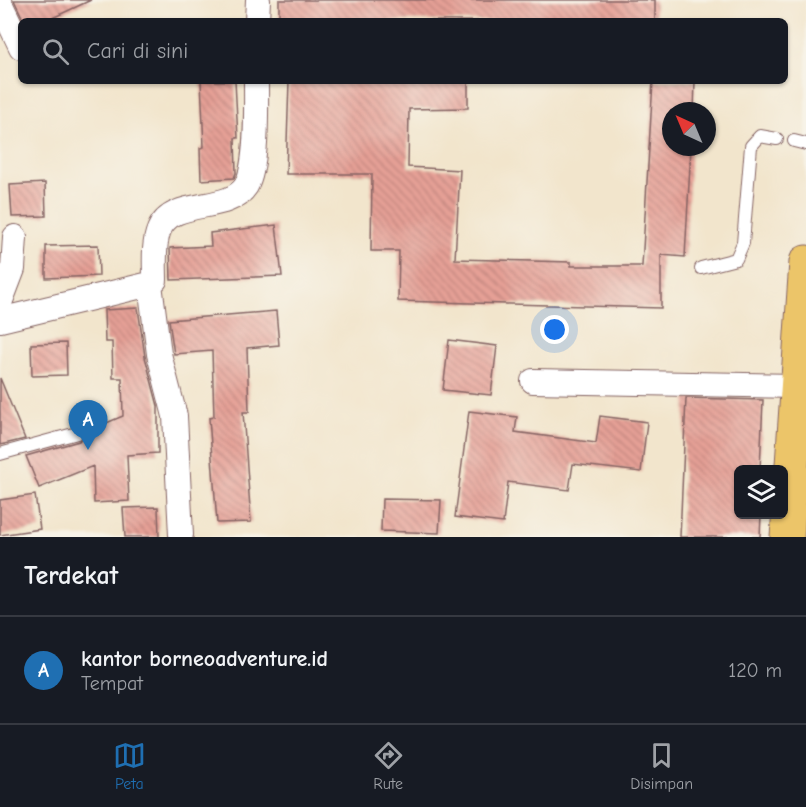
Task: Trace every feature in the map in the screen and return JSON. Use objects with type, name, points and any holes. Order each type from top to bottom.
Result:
[{"type":"highway","points":[[787,537],[806,262]]},
{"type":"street","points":[[257,18],[258,0]]},
{"type":"street","points":[[0,3],[18,41]]},
{"type":"street","points":[[0,320],[150,284],[155,280],[158,231],[164,220],[173,214],[234,196],[246,185],[250,174],[256,127],[256,84]]},
{"type":"street","points":[[0,303],[13,269],[15,237]]},
{"type":"street","points":[[150,284],[159,354],[175,416],[181,535]]},
{"type":"street","points":[[533,381],[798,386]]},
{"type":"lane","points":[[701,268],[736,259],[742,243],[751,146],[760,136],[777,139]]},
{"type":"lane","points":[[0,454],[77,433]]},
{"type":"building","points":[[14,0],[91,0],[52,18],[23,18]]},
{"type":"building","points":[[279,0],[655,0],[655,18],[279,18]]},
{"type":"building","points":[[201,84],[235,84],[238,138],[235,138],[236,173],[234,178],[201,180],[200,148],[204,147]]},
{"type":"building","points":[[289,84],[468,84],[468,108],[409,109],[408,167],[460,170],[455,259],[571,262],[571,266],[642,266],[653,84],[695,84],[694,102],[662,102],[662,156],[691,156],[685,257],[661,255],[661,308],[398,301],[399,251],[371,251],[372,174],[286,174]]},
{"type":"building","points":[[45,183],[46,216],[12,217],[10,185]]},
{"type":"building","points":[[276,225],[282,276],[171,280],[170,248],[211,246],[210,233]]},
{"type":"building","points":[[98,245],[99,276],[46,278],[46,246]]},
{"type":"building","points":[[138,308],[145,357],[158,406],[158,453],[127,455],[129,501],[94,503],[93,466],[39,488],[26,456],[79,441],[85,432],[123,416],[122,378],[113,378],[112,342],[105,342],[104,310]]},
{"type":"building","points":[[276,311],[279,345],[247,348],[249,412],[243,412],[251,522],[217,523],[209,418],[214,417],[212,351],[174,354],[169,320]]},
{"type":"building","points":[[449,340],[497,346],[491,395],[443,390]]},
{"type":"building","points":[[66,343],[67,375],[32,376],[31,344]]},
{"type":"building","points":[[0,378],[25,439],[0,445]]},
{"type":"building","points":[[686,398],[763,400],[760,465],[734,465],[734,519],[761,519],[760,537],[680,537]]},
{"type":"building","points":[[469,411],[517,417],[515,432],[596,443],[600,416],[647,422],[641,472],[573,464],[569,490],[508,482],[503,523],[455,517]]},
{"type":"building","points":[[35,495],[40,529],[0,535],[0,500]]},
{"type":"building","points":[[382,499],[441,500],[439,533],[381,531]]},
{"type":"building","points":[[158,507],[159,537],[125,537],[123,508]]},
{"type":"place","name":"kantor borneoadventure.id","points":[[88,450]]}]
